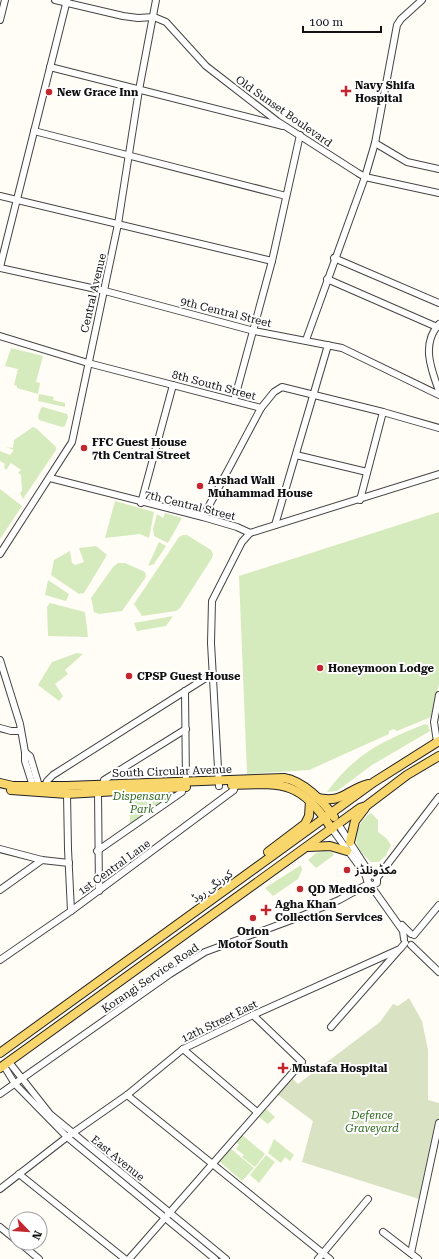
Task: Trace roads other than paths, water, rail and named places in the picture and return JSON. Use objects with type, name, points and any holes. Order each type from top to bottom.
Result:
[{"type":"main road","name":"کورنگی روڈ","points":[[0,1053],[374,782],[438,741]]},
{"type":"main road","points":[[350,842],[355,821],[366,806],[407,775],[439,756]]},
{"type":"main road","name":"South Circular Avenue","points":[[0,783],[13,786],[39,786],[219,783],[273,777],[290,779],[302,786],[335,826]]},
{"type":"main road","points":[[260,865],[267,853],[305,824],[309,816],[313,799],[336,800],[356,788],[374,782]]},
{"type":"main road","name":"South Circular Avenue","points":[[219,783],[235,785],[281,785],[293,788],[313,799]]},
{"type":"main road","name":"South Circular Avenue","points":[[0,787],[18,791],[67,794],[184,784]]},
{"type":"main road","points":[[4,1065],[360,808],[366,806]]},
{"type":"main road","points":[[308,847],[330,846],[347,851]]},
{"type":"street","points":[[0,20],[5,0]]},
{"type":"street","points":[[55,0],[67,1],[132,18],[154,17],[156,0]]},
{"type":"street","points":[[306,340],[334,258],[365,177],[375,143],[397,25],[401,19],[422,0]]},
{"type":"street","points":[[0,268],[67,1]]},
{"type":"street","name":"Central Avenue","points":[[0,554],[72,442],[118,224],[139,90],[154,17]]},
{"type":"street","name":"Old Sunset Boulevard","points":[[154,17],[171,26],[177,35],[206,66],[286,126],[365,177],[439,193]]},
{"type":"street","points":[[50,67],[286,126]]},
{"type":"street","points":[[34,131],[286,196]]},
{"type":"street","points":[[234,401],[272,261],[300,135]]},
{"type":"street","points":[[375,143],[407,162],[439,169]]},
{"type":"street","points":[[0,196],[272,261]]},
{"type":"street","points":[[334,258],[439,303]]},
{"type":"street","name":"9th Central Street","points":[[0,268],[104,292],[254,331],[342,348],[439,395]]},
{"type":"street","points":[[327,279],[438,325],[431,336],[428,349],[430,364],[439,391]]},
{"type":"street","name":"8th South Street","points":[[0,336],[88,363],[261,408],[274,392],[282,387],[383,412],[439,428]]},
{"type":"street","points":[[275,526],[328,345]]},
{"type":"street","points":[[141,503],[173,385]]},
{"type":"street","points":[[203,517],[261,408]]},
{"type":"street","points":[[360,500],[383,412]]},
{"type":"street","points":[[296,455],[367,472]]},
{"type":"street","points":[[219,783],[212,674],[212,601],[242,542],[250,533],[360,500],[439,474]]},
{"type":"street","name":"7th Central Street","points":[[50,478],[141,503],[203,517],[237,527],[250,533]]},
{"type":"street","points":[[0,660],[21,731],[26,752],[25,761],[39,786],[53,775],[212,674]]},
{"type":"street","points":[[97,851],[182,792],[184,784],[186,729],[185,691]]},
{"type":"street","points":[[438,741],[434,722],[439,695]]},
{"type":"street","points":[[0,728],[11,732],[21,731]]},
{"type":"street","points":[[104,785],[104,780],[186,729]]},
{"type":"street","name":"1st Central Lane","points":[[0,960],[99,891],[234,790],[235,785]]},
{"type":"street","points":[[98,792],[97,851],[99,891]]},
{"type":"street","points":[[67,794],[72,911]]},
{"type":"street","name":"Korangi Service Road","points":[[0,1094],[170,974],[205,952],[297,918],[339,900],[372,881],[439,797]]},
{"type":"street","points":[[335,826],[350,842],[369,872],[372,881]]},
{"type":"street","points":[[335,826],[347,851],[372,881],[405,929],[410,940],[439,972]]},
{"type":"street","points":[[0,849],[42,860],[69,863]]},
{"type":"street","points":[[0,890],[42,860]]},
{"type":"street","name":"12th Street East","points":[[0,1189],[69,1135],[127,1095],[184,1049],[253,1015],[400,948],[410,940],[439,905]]},
{"type":"street","points":[[410,940],[439,967]]},
{"type":"street","points":[[331,1027],[400,948]]},
{"type":"street","points":[[129,1259],[256,1112],[302,1062],[253,1015]]},
{"type":"street","points":[[184,1049],[256,1112]]},
{"type":"street","name":"East Avenue","points":[[4,1065],[21,1080],[69,1135],[170,1212],[226,1259]]},
{"type":"street","name":"East Avenue","points":[[4,1065],[15,1084],[69,1135],[164,1218],[215,1259]]},
{"type":"street","points":[[127,1095],[330,1259]]},
{"type":"street","points":[[410,1253],[439,1123]]},
{"type":"street","points":[[19,1174],[125,1259]]},
{"type":"street","points":[[318,1259],[368,1199]]},
{"type":"street","points":[[0,1227],[8,1234]]},
{"type":"street","points":[[383,1232],[418,1259]]},
{"type":"street","points":[[30,1251],[39,1259]]},
{"type":"place","name":"Navy Shifa Hospital","points":[[346,91]]},
{"type":"place","name":"New Grace Inn","points":[[49,92]]},
{"type":"place","name":"FFC Guest House 7th Central Street","points":[[84,448]]},
{"type":"place","name":"Arshad Wali Muhammad House","points":[[200,486]]},
{"type":"place","name":"Honeymoon Lodge","points":[[320,668]]},
{"type":"place","name":"CPSP Guest House","points":[[129,676]]},
{"type":"place","name":"مکڈونلڈز","points":[[347,870]]},
{"type":"place","name":"QD Medicos","points":[[300,889]]},
{"type":"place","name":"Agha Khan Collection Services","points":[[266,910]]},
{"type":"place","name":"Orion Motor South","points":[[253,918]]},
{"type":"place","name":"Mustafa Hospital","points":[[283,1068]]},
{"type":"park label","name":"Dispensary Park","points":[[142,802]]},
{"type":"park label","name":"Defence Graveyard","points":[[372,1121]]}]
